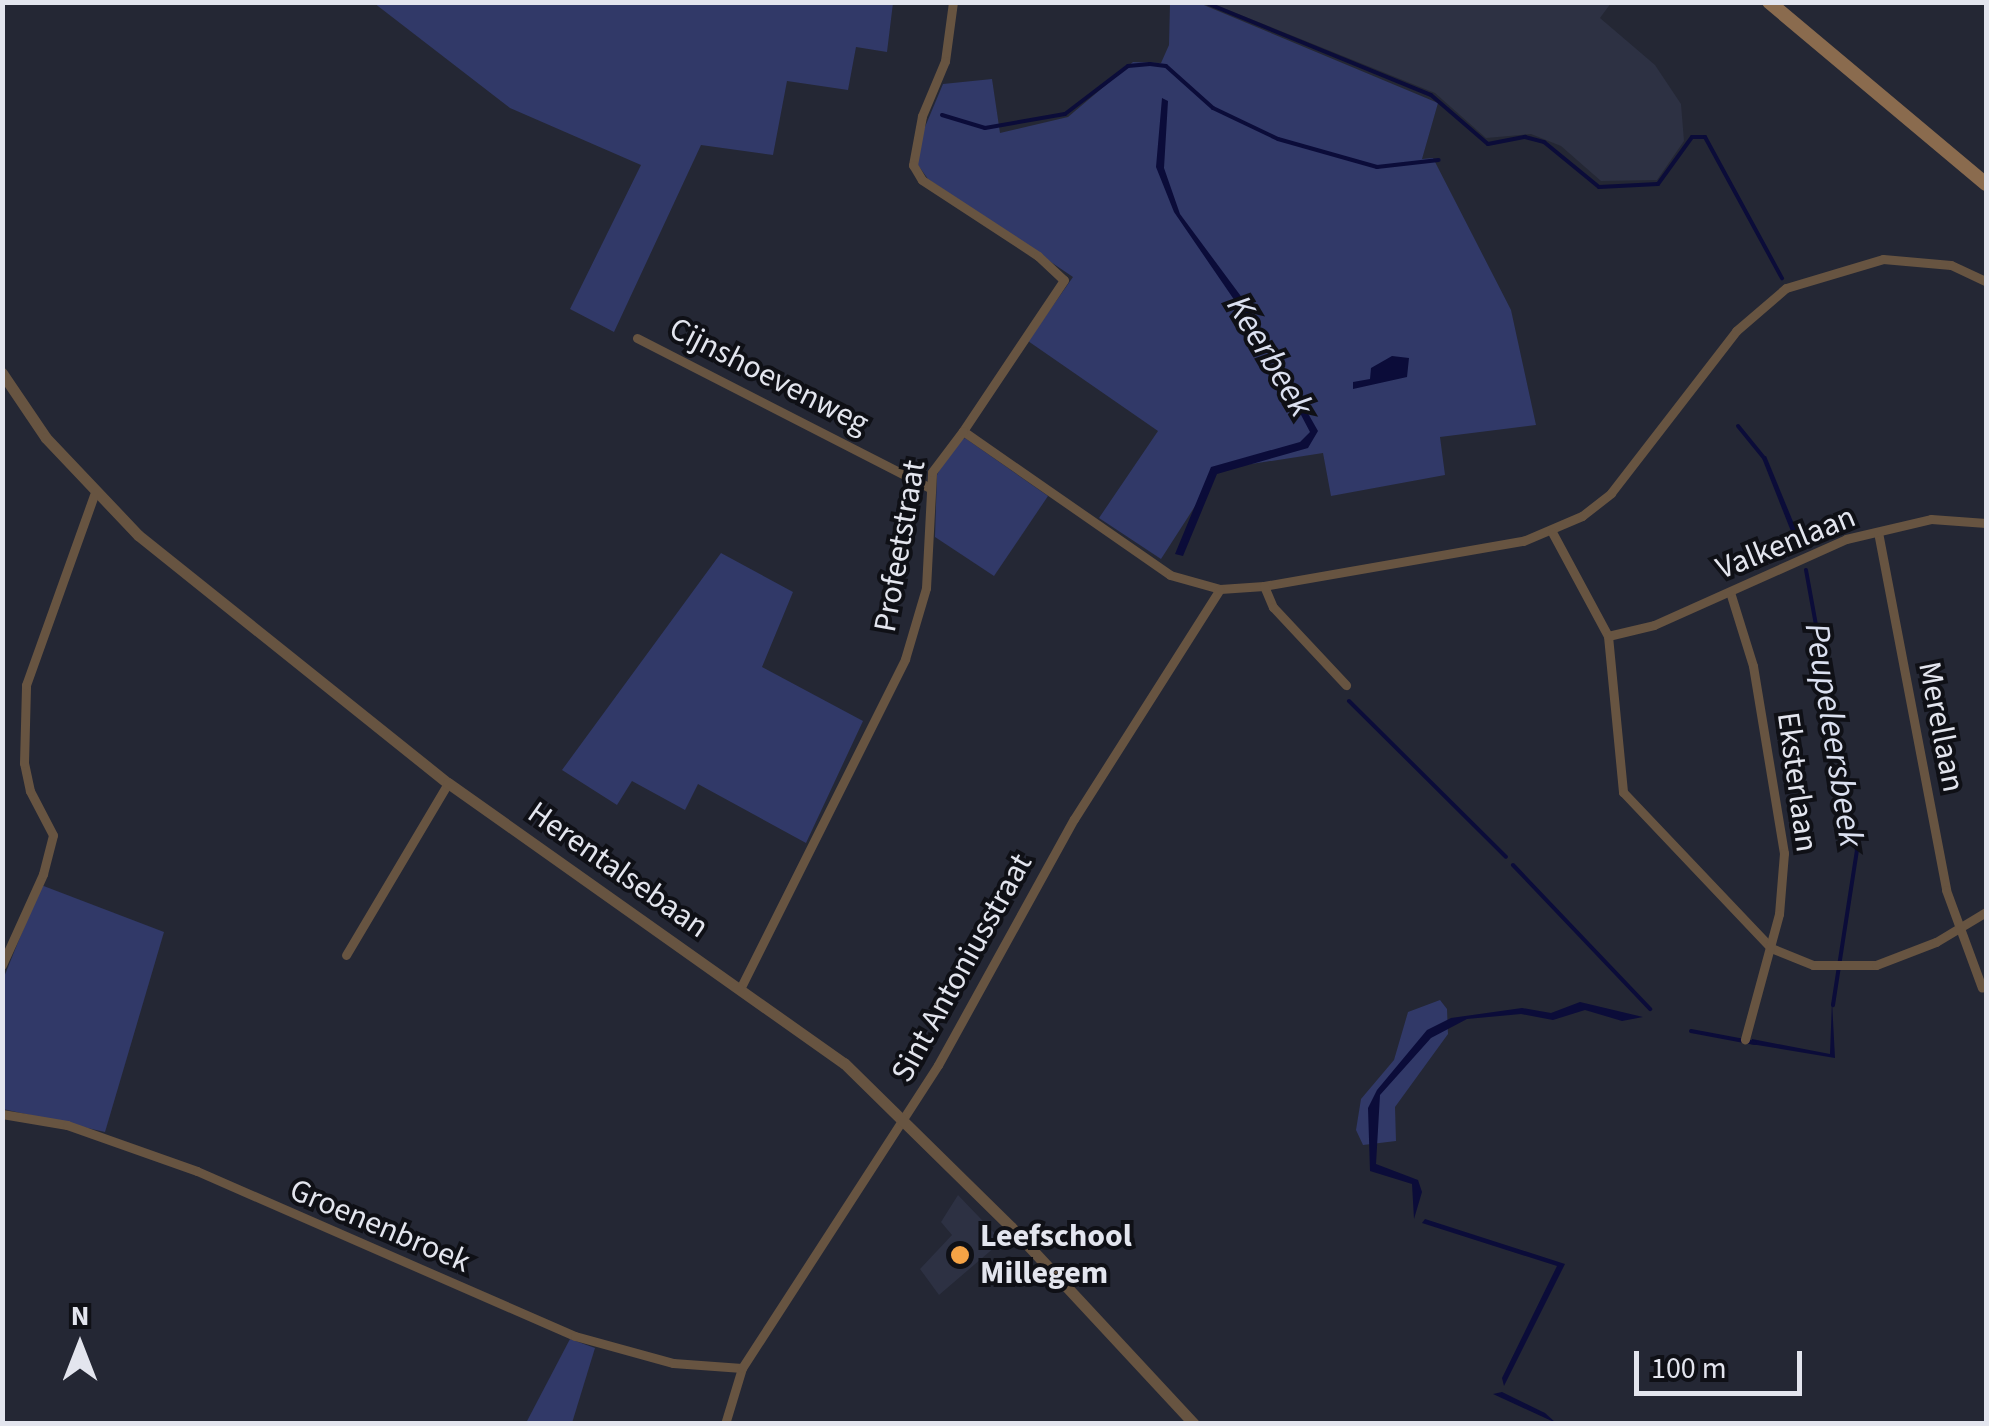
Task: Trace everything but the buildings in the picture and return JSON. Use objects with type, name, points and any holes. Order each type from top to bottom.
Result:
[{"type":"main road","points":[[1769,2],[1986,184]]},
{"type":"street","points":[[953,2],[945,62],[922,116],[914,166],[922,180],[1038,256],[1064,280],[963,431]]},
{"type":"street","name":"Profeetstraat","points":[[740,989],[904,660],[926,588],[930,488],[938,456],[963,431],[1170,575],[1220,589],[1264,586],[1552,532],[1611,494],[1736,331],[1772,299],[1824,274],[1883,259],[1951,266],[1986,280]]},
{"type":"street","name":"Cijnshoevenweg","points":[[637,338],[930,488]]},
{"type":"street","name":"Herentalsebaan","points":[[2,374],[94,495],[448,783],[844,1063],[904,1120],[1194,1424]]},
{"type":"street","points":[[2,965],[52,838],[24,764],[26,685],[94,495]]},
{"type":"street","name":"Valkenlaan","points":[[1608,636],[1730,592],[1846,540],[1949,517],[1986,523]]},
{"type":"street","points":[[1552,532],[1608,636],[1623,792],[1771,948],[1813,964],[1876,965],[1958,930],[1986,912]]},
{"type":"street","name":"Merellaan","points":[[1878,532],[1958,930],[1982,988]]},
{"type":"street","points":[[1264,586],[1273,607],[1346,685]]},
{"type":"street","name":"Sint Antoniusstraat","points":[[725,1424],[742,1368],[904,1120],[1074,819],[1220,589]]},
{"type":"street","name":"Eksterlaan","points":[[1730,592],[1753,666],[1782,815],[1784,875],[1771,948],[1745,1039]]},
{"type":"street","points":[[346,955],[448,783]]},
{"type":"street","name":"Groenenbroek","points":[[2,1114],[67,1125],[197,1171],[590,1341],[673,1362],[742,1368]]},
{"type":"shaded area","points":[[374,3],[893,3],[887,52],[856,47],[848,90],[787,81],[773,155],[701,145],[614,332],[570,309],[641,165],[510,108]]},
{"type":"shaded area","points":[[1170,3],[1199,3],[1438,103],[1422,159],[1433,158],[1511,310],[1536,425],[1440,437],[1445,475],[1331,496],[1323,453],[1219,469],[1161,559],[1099,518],[1158,431],[1028,341],[1073,277],[928,179],[918,165],[917,146],[943,84],[992,79],[1000,133],[1068,117],[1133,62],[1161,63],[1169,45]]},
{"type":"shaded area","points":[[1211,3],[1611,3],[1600,18],[1655,65],[1681,104],[1684,141],[1657,180],[1601,181],[1561,146],[1531,134],[1486,138],[1435,93]]},
{"type":"shaded area","points":[[965,438],[1048,496],[994,576],[935,537],[937,475],[952,445]]},
{"type":"shaded area","points":[[721,553],[793,592],[762,667],[863,721],[806,843],[698,784],[685,810],[632,781],[617,805],[562,770]]},
{"type":"shaded area","points":[[41,885],[164,932],[105,1132],[3,1109],[2,982]]},
{"type":"shaded area","points":[[1440,1000],[1447,1009],[1448,1034],[1395,1107],[1396,1141],[1363,1145],[1356,1130],[1361,1099],[1394,1060],[1408,1012]]},
{"type":"shaded area","name":"Leefschool Millegem","points":[[958,1195],[1002,1241],[939,1295],[920,1269],[952,1235],[941,1222]]},
{"type":"shaded area","points":[[570,1339],[595,1348],[572,1423],[526,1423]]},
{"type":"water","points":[[1162,98],[1168,101],[1164,168],[1180,214],[1243,299],[1318,431],[1308,448],[1217,474],[1183,556],[1175,554],[1211,467],[1300,442],[1310,432],[1261,339],[1174,212],[1156,167]]},
{"type":"water","points":[[1392,356],[1409,358],[1407,377],[1353,389],[1353,382],[1370,379],[1371,368]]},
{"type":"water","points":[[1766,456],[1803,546],[1798,549],[1762,458]]},
{"type":"water","points":[[1832,1001],[1835,1058],[1751,1044],[1752,1039],[1830,1054]]},
{"type":"water","points":[[1580,1002],[1643,1017],[1622,1021],[1585,1010],[1553,1020],[1521,1014],[1467,1019],[1431,1038],[1380,1095],[1376,1164],[1418,1180],[1422,1192],[1414,1219],[1412,1184],[1370,1171],[1368,1108],[1377,1090],[1427,1030],[1451,1018],[1522,1008],[1551,1013]]},
{"type":"water","points":[[1425,1219],[1565,1264],[1504,1386],[1502,1378],[1557,1266],[1422,1223]]},
{"type":"water","points":[[1502,1392],[1545,1413],[1556,1423],[1493,1394]]},
{"type":"waterway","name":"Peupeleersbeek","points":[[1204,2],[1431,95],[1488,144],[1525,137],[1544,142],[1599,187],[1658,184],[1692,137],[1705,137],[1782,278]]},
{"type":"waterway","points":[[942,115],[985,128],[1065,114],[1128,66],[1150,64],[1166,66],[1213,108],[1278,139],[1377,167],[1439,160]]},
{"type":"waterway","name":"Peupeleersbeek","points":[[1738,426],[1764,458]]},
{"type":"waterway","name":"Peupeleersbeek","points":[[1806,570],[1857,850],[1833,1005]]},
{"type":"waterway","name":"Keerbeek","points":[[1349,701],[1506,857]]},
{"type":"waterway","name":"Keerbeek","points":[[1513,865],[1650,1009]]},
{"type":"waterway","name":"Peupeleersbeek","points":[[1691,1031],[1755,1043]]},
{"type":"place","name":"Leefschool Millegem","points":[[960,1255]]}]
